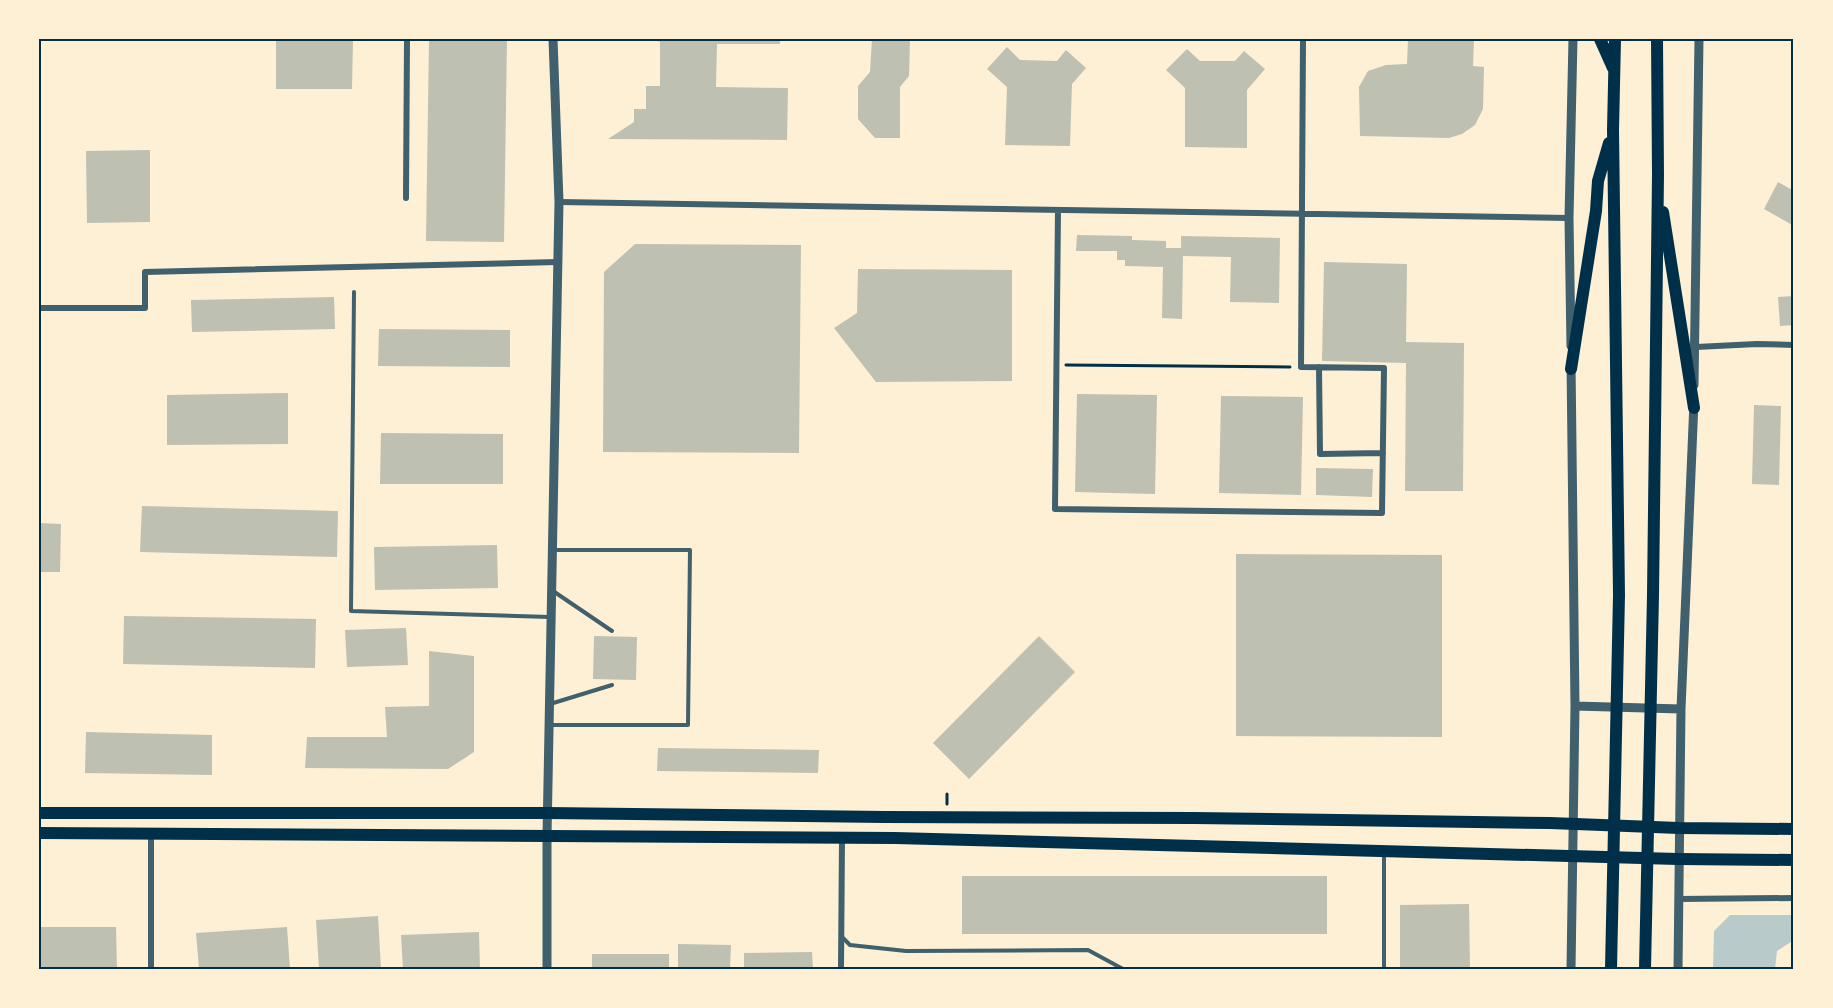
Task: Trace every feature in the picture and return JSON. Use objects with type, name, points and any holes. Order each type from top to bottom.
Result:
[{"type":"main road","points":[[1600,39],[1614,71]]},
{"type":"main road","points":[[1611,969],[1619,595],[1613,130],[1615,39]]},
{"type":"main road","points":[[1645,969],[1653,595],[1658,176],[1657,39]]},
{"type":"main road","points":[[1656,67],[1665,39]]},
{"type":"main road","points":[[1571,369],[1596,210],[1598,181],[1613,130]]},
{"type":"main road","points":[[1658,176],[1694,408]]},
{"type":"main road","points":[[39,813],[547,813],[1194,818],[1794,829]]},
{"type":"main road","points":[[39,833],[936,839],[1678,859],[1794,860]]},
{"type":"street","points":[[406,198],[407,39]]},
{"type":"street","points":[[547,969],[547,813],[559,202],[554,39]]},
{"type":"street","points":[[1058,210],[1055,509],[1382,513],[1384,368],[1301,367],[1303,39]]},
{"type":"street","points":[[1571,969],[1575,706],[1569,218],[1573,39]]},
{"type":"street","points":[[1677,969],[1681,709],[1696,347],[1699,39]]},
{"type":"street","points":[[559,202],[1569,218]]},
{"type":"street","points":[[39,308],[145,308],[145,272],[558,262]]},
{"type":"street","points":[[1696,347],[1794,345]]},
{"type":"street","points":[[1319,367],[1320,454],[1383,453]]},
{"type":"street","points":[[1575,706],[1681,709]]},
{"type":"street","points":[[150,969],[151,833]]},
{"type":"street","points":[[841,969],[842,838]]},
{"type":"street","points":[[1678,899],[1794,898]]},
{"type":"lane","points":[[354,292],[351,610],[551,617]]},
{"type":"lane","points":[[549,725],[688,725],[690,550],[552,550]]},
{"type":"lane","points":[[551,590],[612,631]]},
{"type":"lane","points":[[549,705],[612,685]]},
{"type":"lane","points":[[1384,851],[1384,969]]},
{"type":"lane","points":[[841,937],[850,945],[906,951],[1088,950],[1123,969]]},
{"type":"path","points":[[1057,365],[1301,367]]},
{"type":"shaded area","points":[[1730,915],[1794,915],[1794,940],[1777,951],[1775,969],[1713,969],[1714,931]]},
{"type":"building","points":[[276,39],[353,39],[352,89],[276,89]]},
{"type":"building","points":[[429,39],[507,39],[504,242],[426,241]]},
{"type":"building","points":[[651,39],[780,39],[780,44],[717,44],[716,87],[788,88],[787,140],[608,139],[634,122],[634,109],[646,109],[646,86],[660,86],[660,42]]},
{"type":"building","points":[[872,39],[910,39],[909,76],[900,87],[900,138],[875,138],[858,119],[858,86],[870,72]]},
{"type":"building","points":[[1408,39],[1474,39],[1473,66],[1484,67],[1483,109],[1475,125],[1462,134],[1449,138],[1360,136],[1359,87],[1368,71],[1386,65],[1407,64]]},
{"type":"building","points":[[1007,47],[1020,60],[1057,61],[1066,50],[1086,68],[1072,84],[1070,146],[1005,145],[1007,87],[987,69]]},
{"type":"building","points":[[1187,49],[1200,61],[1235,61],[1244,51],[1265,69],[1247,90],[1247,148],[1185,147],[1185,88],[1166,70]]},
{"type":"building","points":[[150,150],[150,222],[87,223],[86,151]]},
{"type":"building","points":[[1778,182],[1794,191],[1794,226],[1764,209]]},
{"type":"building","points":[[1077,235],[1132,236],[1132,240],[1166,241],[1166,248],[1181,248],[1181,236],[1280,238],[1279,303],[1230,302],[1231,257],[1183,256],[1182,319],[1162,318],[1163,267],[1125,266],[1125,260],[1117,260],[1117,251],[1076,251]]},
{"type":"building","points":[[635,244],[801,245],[799,453],[603,452],[604,272]]},
{"type":"building","points":[[1324,262],[1407,264],[1406,342],[1464,343],[1463,491],[1405,491],[1406,363],[1322,361]]},
{"type":"building","points":[[858,269],[1012,270],[1012,381],[876,382],[834,328],[857,313]]},
{"type":"building","points":[[1794,296],[1794,325],[1780,326],[1778,297]]},
{"type":"building","points":[[334,297],[335,329],[192,332],[191,300]]},
{"type":"building","points":[[379,329],[510,330],[510,367],[378,366]]},
{"type":"building","points":[[288,393],[288,444],[167,445],[167,395]]},
{"type":"building","points":[[1077,394],[1157,395],[1155,494],[1075,492]]},
{"type":"building","points":[[1221,396],[1303,397],[1301,495],[1219,493]]},
{"type":"building","points":[[1754,405],[1781,406],[1779,485],[1752,484]]},
{"type":"building","points":[[381,433],[503,434],[503,484],[380,484]]},
{"type":"building","points":[[1316,468],[1373,469],[1372,497],[1316,495]]},
{"type":"building","points":[[142,506],[338,511],[337,557],[140,552]]},
{"type":"building","points":[[39,523],[61,524],[60,572],[39,572]]},
{"type":"building","points":[[497,545],[498,588],[375,590],[374,547]]},
{"type":"building","points":[[1236,554],[1442,555],[1442,737],[1236,736]]},
{"type":"building","points":[[124,616],[316,619],[315,668],[123,664]]},
{"type":"building","points":[[406,628],[408,665],[347,667],[345,630]]},
{"type":"building","points":[[594,636],[637,637],[636,680],[593,679]]},
{"type":"building","points":[[1039,636],[1075,672],[969,779],[933,743]]},
{"type":"building","points":[[429,651],[474,656],[474,752],[448,769],[305,768],[307,737],[387,737],[385,707],[429,706]]},
{"type":"building","points":[[86,732],[212,735],[212,775],[85,773]]},
{"type":"building","points":[[658,748],[819,750],[818,773],[657,771]]},
{"type":"building","points":[[962,876],[1327,876],[1327,934],[962,934]]},
{"type":"building","points":[[1469,904],[1470,969],[1400,969],[1400,905]]},
{"type":"building","points":[[378,916],[381,969],[319,969],[316,920]]},
{"type":"building","points":[[39,927],[116,927],[117,969],[39,969]]},
{"type":"building","points":[[287,927],[290,969],[199,969],[196,933]]},
{"type":"building","points":[[479,932],[480,969],[403,969],[401,935]]},
{"type":"building","points":[[678,944],[731,945],[730,969],[678,969]]},
{"type":"building","points":[[812,952],[813,969],[744,969],[744,953]]},
{"type":"building","points":[[592,954],[669,954],[669,969],[592,969]]}]
